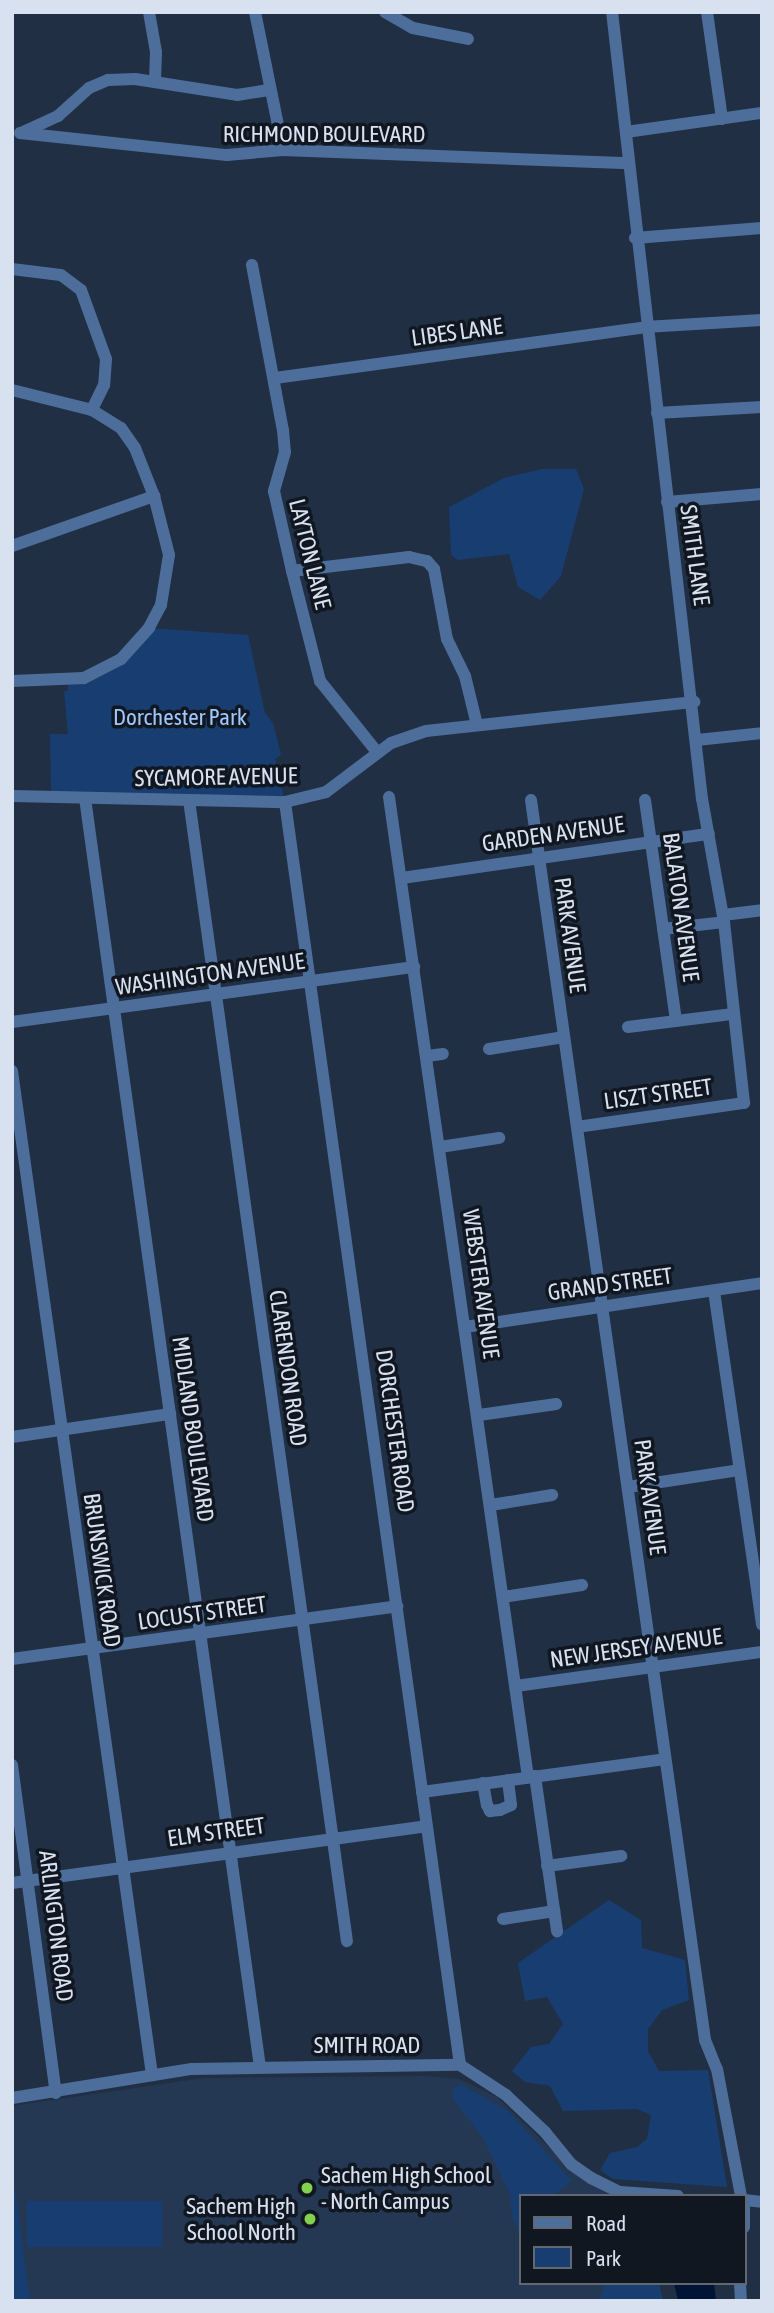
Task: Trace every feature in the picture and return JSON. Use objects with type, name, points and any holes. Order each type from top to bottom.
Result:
[{"type":"street","points":[[149,12],[156,52],[155,81]]},
{"type":"street","points":[[255,12],[269,90],[284,150]]},
{"type":"street","points":[[385,12],[413,28],[468,39]]},
{"type":"street","name":"SMITH LANE","points":[[612,12],[645,327],[709,834],[724,919],[744,1102]]},
{"type":"street","points":[[708,12],[722,119]]},
{"type":"street","points":[[16,133],[58,116],[99,83],[120,79],[155,81],[237,95],[269,90]]},
{"type":"street","points":[[626,132],[762,113]]},
{"type":"street","name":"RICHMOND BOULEVARD","points":[[16,133],[227,155],[284,150],[629,163]]},
{"type":"street","points":[[635,238],[762,228]]},
{"type":"street","name":"LAYTON LANE","points":[[253,265],[275,379],[285,452],[274,491],[292,572],[320,681],[377,752]]},
{"type":"street","points":[[12,269],[61,275],[81,290],[106,359],[104,385],[92,410]]},
{"type":"street","name":"LIBES LANE","points":[[275,379],[645,327],[762,320]]},
{"type":"street","points":[[12,390],[92,410],[116,423],[131,439],[154,496],[169,568],[165,595],[149,628],[121,659],[94,675],[62,681],[12,681]]},
{"type":"street","points":[[657,413],[762,407]]},
{"type":"street","points":[[667,502],[762,495]]},
{"type":"street","points":[[12,546],[154,496]]},
{"type":"street","points":[[292,572],[424,559],[434,569],[447,639],[468,683],[477,725]]},
{"type":"street","name":"SYCAMORE AVENUE","points":[[12,796],[285,802],[326,792],[377,752],[426,731],[694,702]]},
{"type":"street","points":[[697,740],[762,733]]},
{"type":"street","name":"WEBSTER AVENUE","points":[[389,797],[516,1686],[557,1931]]},
{"type":"street","name":"MIDLAND BOULEVARD","points":[[85,798],[260,2067]]},
{"type":"street","name":"CLARENDON ROAD","points":[[189,800],[347,1941]]},
{"type":"street","name":"PARK AVENUE","points":[[531,800],[705,2040],[717,2069],[741,2194]]},
{"type":"street","name":"BALATON AVENUE","points":[[645,800],[676,1021]]},
{"type":"street","name":"DORCHESTER ROAD","points":[[285,802],[460,2065]]},
{"type":"street","name":"GARDEN AVENUE","points":[[402,877],[709,834]]},
{"type":"street","points":[[663,929],[762,910]]},
{"type":"street","name":"WASHINGTON AVENUE","points":[[12,1023],[414,967]]},
{"type":"street","points":[[628,1027],[733,1014]]},
{"type":"street","points":[[489,1049],[564,1038]]},
{"type":"street","points":[[428,1056],[443,1054]]},
{"type":"street","name":"BRUNSWICK ROAD","points":[[12,1071],[152,2075]]},
{"type":"street","name":"LISZT STREET","points":[[577,1127],[744,1102]]},
{"type":"street","points":[[440,1147],[499,1138]]},
{"type":"street","name":"GRAND STREET","points":[[465,1327],[762,1283]]},
{"type":"street","points":[[714,1290],[762,1625]]},
{"type":"street","points":[[479,1416],[556,1404]]},
{"type":"street","points":[[12,1437],[170,1414]]},
{"type":"street","points":[[628,1487],[739,1470]]},
{"type":"street","points":[[491,1506],[552,1496]]},
{"type":"street","points":[[503,1597],[582,1585]]},
{"type":"street","name":"LOCUST STREET","points":[[12,1659],[397,1606]]},
{"type":"street","name":"NEW JERSEY AVENUE","points":[[516,1686],[762,1651]]},
{"type":"street","points":[[422,1792],[665,1759]]},
{"type":"street","name":"ARLINGTON ROAD","points":[[12,1765],[30,1880],[56,2093]]},
{"type":"street","points":[[483,1783],[490,1811],[500,1810],[511,1805],[508,1780]]},
{"type":"street","name":"ELM STREET","points":[[12,1883],[426,1826]]},
{"type":"street","points":[[547,1867],[621,1856]]},
{"type":"street","points":[[503,1919],[554,1911]]},
{"type":"street","points":[[460,2065],[506,2095],[545,2132],[571,2164],[620,2192],[649,2194]]},
{"type":"street","name":"SMITH ROAD","points":[[12,2098],[56,2093],[152,2075],[260,2067],[460,2065]]},
{"type":"shaded area","name":"Sachem High School - North Campus","points":[[426,2076],[459,2079],[497,2097],[584,2181],[613,2194],[518,2194],[518,2285],[630,2285],[629,2301],[29,2301],[12,2169],[12,2106],[203,2078]]},
{"type":"shaded area","points":[[674,2285],[714,2285],[716,2301],[678,2301]]},
{"type":"green space","points":[[542,469],[576,469],[584,489],[561,576],[540,600],[518,587],[509,554],[458,560],[451,555],[449,507],[504,478]]},
{"type":"green space","name":"Dorchester Park","points":[[149,628],[248,635],[265,713],[273,723],[281,755],[275,759],[285,802],[51,797],[50,734],[68,734],[64,691],[68,691],[68,680],[94,675]]},
{"type":"green space","points":[[609,1900],[641,1920],[642,1948],[685,1960],[689,2000],[662,2010],[648,2029],[648,2051],[659,2071],[708,2070],[727,2187],[613,2179],[600,2170],[610,2153],[637,2147],[647,2139],[651,2115],[637,2109],[563,2111],[550,2086],[525,2082],[512,2071],[531,2047],[549,2044],[563,2024],[547,1997],[525,2001],[518,1963]]},
{"type":"green space","points":[[462,2085],[508,2111],[572,2181],[555,2194],[518,2194],[518,2230],[512,2216],[510,2194],[483,2138],[452,2097],[454,2087]]},
{"type":"green space","points":[[12,2167],[30,2301],[12,2301]]},
{"type":"green space","points":[[27,2201],[162,2201],[162,2247],[27,2247]]},
{"type":"green space","points":[[605,2285],[659,2285],[663,2301],[599,2301]]},
{"type":"place","name":"Sachem High School - North Campus","points":[[307,2188]]},
{"type":"place","name":"Sachem High School North","points":[[310,2219]]}]
